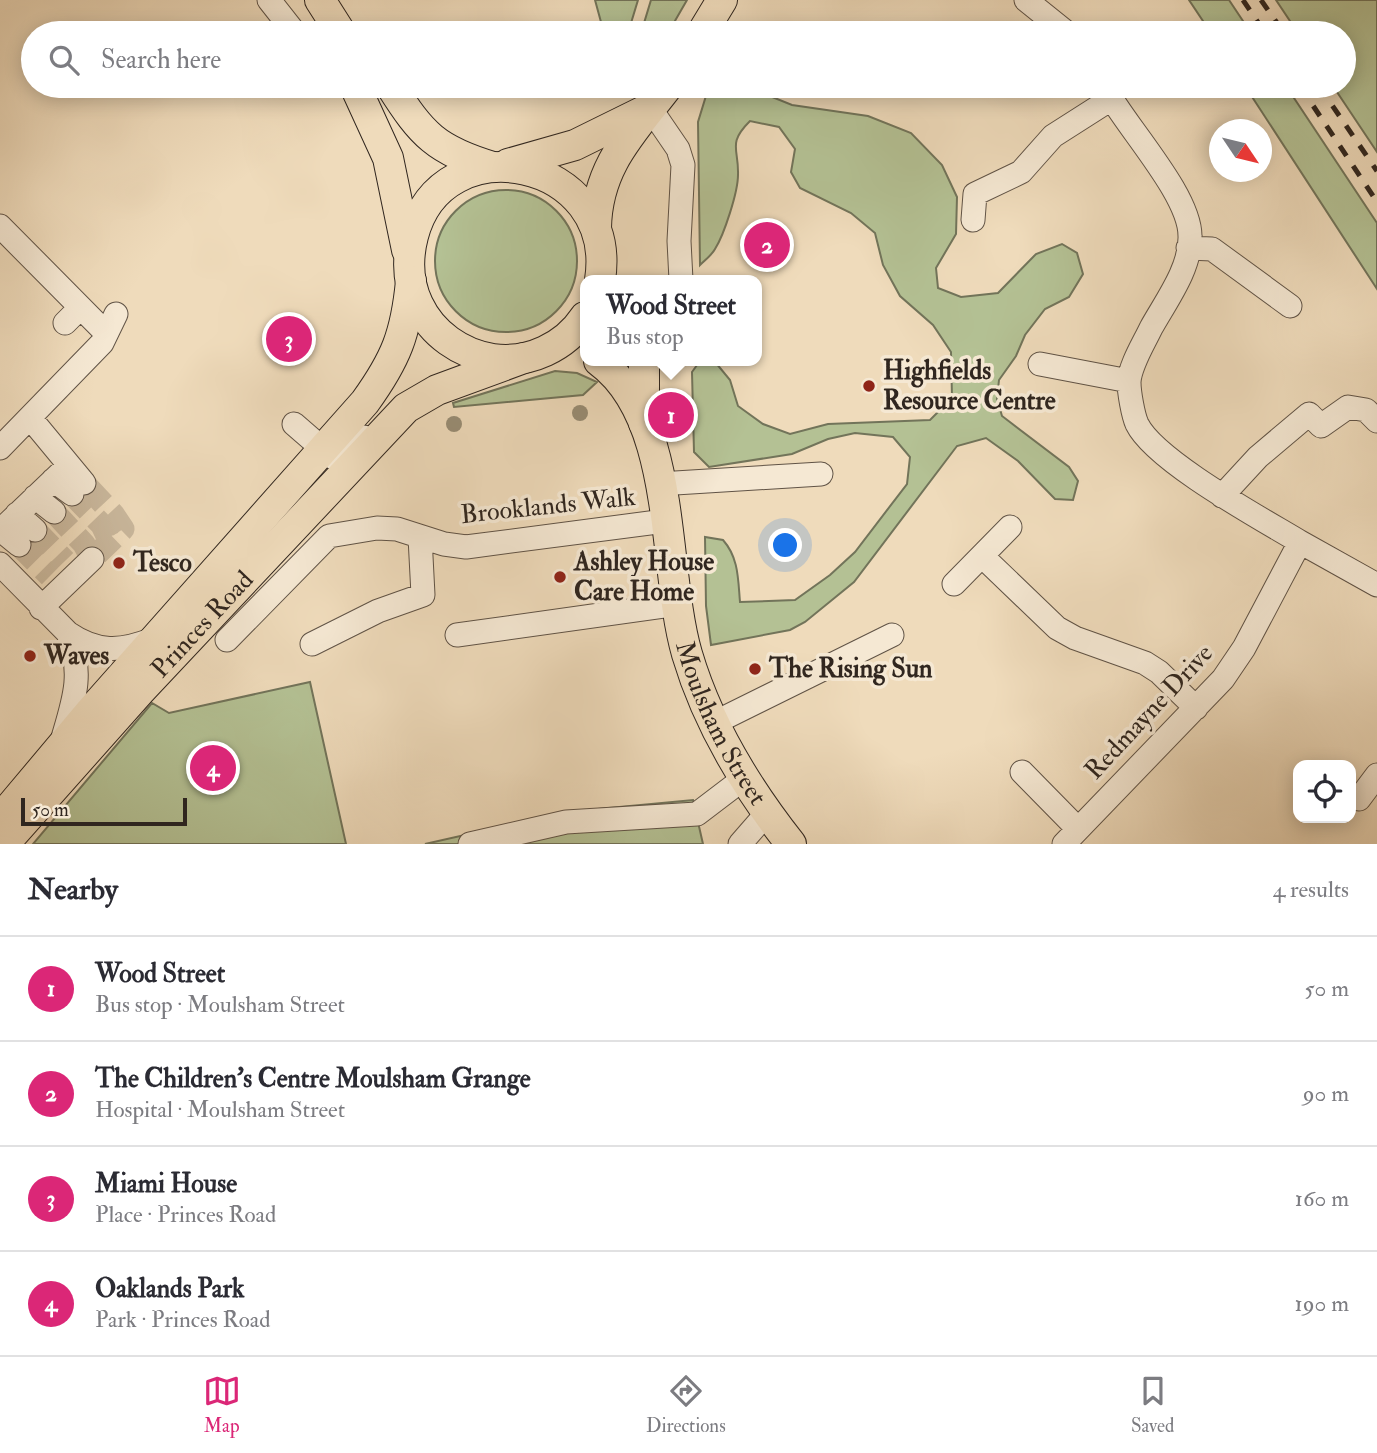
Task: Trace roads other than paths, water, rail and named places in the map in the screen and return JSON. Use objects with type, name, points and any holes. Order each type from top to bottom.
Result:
[{"type":"main road","points":[[320,0],[333,21]]},
{"type":"main road","points":[[709,21],[722,0]]},
{"type":"main road","points":[[361,98],[393,174],[410,271],[428,320],[452,343],[491,359],[560,350],[580,353]]},
{"type":"main road","points":[[398,98],[439,146],[497,167],[531,170],[561,184],[582,204],[616,275]]},
{"type":"main road","points":[[410,271],[415,230],[430,202],[457,180],[575,145],[657,98]]},
{"type":"main road","points":[[600,275],[598,237],[601,183],[614,157],[658,98]]},
{"type":"main road","name":"Princes Road","points":[[0,830],[12,805],[153,639],[322,450],[389,368],[407,322],[410,271]]},
{"type":"main road","points":[[533,355],[569,336],[580,323]]},
{"type":"main road","name":"Princes Road","points":[[4,844],[140,691],[406,408],[437,390],[533,355]]},
{"type":"main road","name":"Moulsham Street","points":[[605,366],[620,380],[644,425],[659,484],[687,652],[714,723],[743,779],[767,813]]},
{"type":"main road","name":"Moulsham Street","points":[[644,366],[644,425]]},
{"type":"main road","points":[[767,813],[791,844]]},
{"type":"street","points":[[269,0],[286,21]]},
{"type":"street","points":[[1026,0],[1052,21]]},
{"type":"street","points":[[353,98],[370,117]]},
{"type":"street","points":[[659,98],[683,165],[679,241],[681,275]]},
{"type":"street","points":[[973,220],[975,194],[1021,172],[1052,136],[1100,98]]},
{"type":"street","points":[[1111,98],[1177,196],[1188,218],[1191,238],[1185,264],[1144,343],[1129,381],[1137,424],[1157,448],[1222,496],[1377,585]]},
{"type":"street","points":[[0,226],[73,316],[108,330]]},
{"type":"street","points":[[1188,248],[1212,249],[1290,306]]},
{"type":"street","points":[[0,461],[36,425],[108,330]]},
{"type":"street","points":[[0,448],[108,330]]},
{"type":"street","points":[[1040,363],[1129,381]]},
{"type":"street","points":[[1222,496],[1258,457],[1309,414],[1321,426],[1348,407],[1366,410],[1377,421]]},
{"type":"street","name":"Princes Road","points":[[322,450],[332,457],[349,452],[381,418],[406,408]]},
{"type":"street","points":[[294,424],[322,450]]},
{"type":"street","points":[[36,425],[60,473],[78,488]]},
{"type":"street","points":[[27,537],[6,525],[60,473]]},
{"type":"street","points":[[659,484],[821,474]]},
{"type":"street","points":[[35,497],[54,512]]},
{"type":"street","name":"Brooklands Walk","points":[[227,640],[328,536],[355,531],[397,529],[466,547],[665,521]]},
{"type":"street","points":[[954,584],[1010,527]]},
{"type":"street","points":[[312,644],[378,611],[423,595],[420,537]]},
{"type":"street","name":"Redmayne Drive","points":[[1071,836],[1196,708],[1244,648],[1300,542]]},
{"type":"street","points":[[982,556],[1057,628],[1075,638],[1145,663],[1159,672],[1196,708]]},
{"type":"street","points":[[58,583],[92,559]]},
{"type":"street","points":[[0,564],[58,583]]},
{"type":"street","points":[[58,583],[68,633],[77,658],[74,699],[60,748]]},
{"type":"street","points":[[457,635],[678,604]]},
{"type":"street","points":[[68,633],[99,649],[132,647],[153,639]]},
{"type":"street","points":[[714,723],[892,635]]},
{"type":"street","points":[[1022,772],[1071,836]]},
{"type":"street","points":[[1359,799],[1377,775]]},
{"type":"street","points":[[470,844],[566,822],[697,814],[743,779]]},
{"type":"street","name":"Moulsham Street","points":[[740,844],[767,813]]},
{"type":"tunnel","points":[[54,512],[84,544],[92,559],[123,529],[84,483]]},
{"type":"tunnel","points":[[72,494],[102,525],[110,542]]},
{"type":"tunnel","points":[[35,530],[65,561]]},
{"type":"tunnel","points":[[19,545],[50,576]]},
{"type":"railway","points":[[1243,0],[1257,21]]},
{"type":"railway","points":[[1261,0],[1276,21]]},
{"type":"railway","points":[[1308,98],[1377,202]]},
{"type":"railway","points":[[1327,98],[1377,171]]},
{"type":"place","name":"The Children's Centre Moulsham Grange","points":[[767,245]]},
{"type":"place","name":"Miami House","points":[[289,339]]},
{"type":"place","name":"Highfields Resource Centre","points":[[869,386]]},
{"type":"place","name":"Wood Street","points":[[671,415]]},
{"type":"place","name":"Tesco","points":[[119,563]]},
{"type":"place","name":"Ashley House Care Home","points":[[560,577]]},
{"type":"place","name":"Waves","points":[[30,656]]},
{"type":"place","name":"The Rising Sun","points":[[755,669]]},
{"type":"place","name":"Oaklands Park","points":[[213,768]]}]
